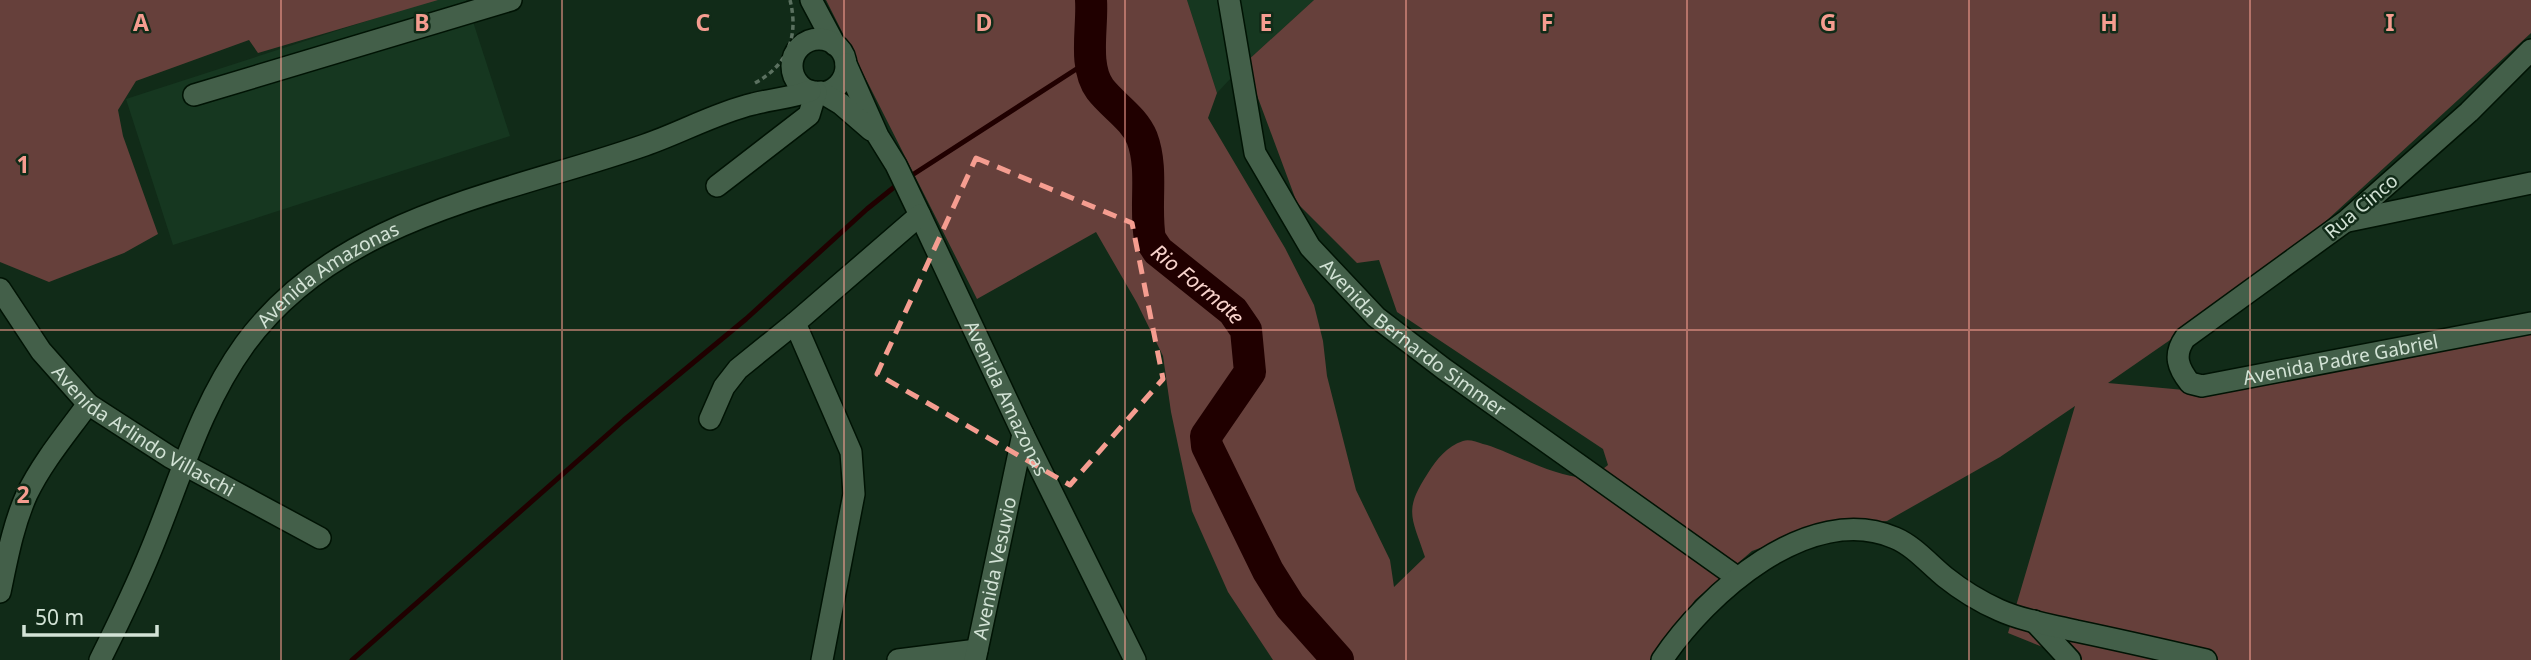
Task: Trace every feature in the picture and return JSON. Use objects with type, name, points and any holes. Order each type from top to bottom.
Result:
[{"type":"street","points":[[194,95],[511,0]]},
{"type":"street","points":[[804,44],[809,0]]},
{"type":"street","points":[[809,0],[835,45],[843,53],[846,64],[839,83],[831,89],[816,92],[796,81],[792,64],[795,54],[804,44],[820,39],[835,45]]},
{"type":"street","name":"Avenida Bernardo Simmer","points":[[1229,0],[1255,153],[1310,247],[1348,290],[1385,325],[1738,578]]},
{"type":"street","name":"Rua Cinco","points":[[2178,348],[2185,338],[2346,221],[2469,112],[2531,50]]},
{"type":"street","name":"Avenida Amazonas","points":[[100,660],[152,549],[183,463],[218,388],[245,344],[271,313],[305,283],[346,254],[381,234],[421,217],[645,145],[783,79],[792,64]]},
{"type":"street","name":"Avenida Amazonas","points":[[846,64],[878,136],[896,165],[1023,435],[1135,660]]},
{"type":"street","points":[[717,186],[809,115],[816,92]]},
{"type":"street","name":"Avenida Amazonas","points":[[751,95],[791,98],[816,92],[841,104],[878,136]]},
{"type":"street","points":[[2346,221],[2531,183]]},
{"type":"street","points":[[710,419],[724,387],[738,369],[920,215]]},
{"type":"street","name":"Avenida Arlindo Villaschi","points":[[0,289],[41,351],[88,404],[183,463],[320,538]]},
{"type":"street","points":[[795,323],[851,452],[854,494],[822,660]]},
{"type":"street","name":"Avenida Padre Gabriel","points":[[2178,348],[2182,373],[2190,383],[2202,386],[2531,323]]},
{"type":"street","points":[[0,593],[13,534],[27,494],[41,469],[88,404]]},
{"type":"street","name":"Avenida Vesuvio","points":[[976,655],[1023,435]]},
{"type":"street","points":[[0,517],[13,534]]},
{"type":"street","points":[[1662,660],[1691,623],[1738,578],[1773,553],[1809,537],[1842,530],[1868,530],[1895,538],[1917,552],[1947,579],[1999,610],[2034,621],[2206,660]]},
{"type":"street","points":[[2034,621],[2070,660]]},
{"type":"street","points":[[898,660],[976,655]]},
{"type":"path","points":[[751,95],[782,61],[795,21],[790,0]]},
{"type":"highlighted area","points":[[976,158],[1132,223],[1163,379],[1070,485],[877,374]]},
{"type":"shaded area","points":[[0,0],[438,0],[258,53],[249,40],[136,81],[118,110],[123,136],[158,234],[124,253],[49,282],[0,262]]},
{"type":"shaded area","points":[[432,0],[466,0],[510,136],[173,245],[126,99]]},
{"type":"shaded area","points":[[826,0],[1187,0],[1217,93],[1208,118],[1285,248],[1314,305],[1323,341],[1327,376],[1356,490],[1390,560],[1394,587],[1425,557],[1412,514],[1415,497],[1431,468],[1457,443],[1465,440],[1476,442],[1571,476],[1595,475],[1608,465],[1603,449],[1397,312],[1379,260],[1357,263],[1297,203],[1245,63],[1314,0],[2531,0],[2531,33],[2277,266],[2108,383],[2206,392],[2531,331],[2531,660],[2075,660],[2008,633],[2075,406],[2000,457],[1887,521],[1818,527],[1752,551],[1695,600],[1653,660],[1273,660],[1228,592],[1192,511],[1171,412],[1163,356],[1137,303],[1096,232],[977,299]]},
{"type":"shaded area","points":[[1187,0],[1314,0],[1245,63],[1217,93]]},
{"type":"waterway","name":"Rio Formate","points":[[1091,0],[1090,58],[1095,80],[1105,95],[1134,124],[1146,150],[1150,239],[1158,251],[1233,311],[1246,330],[1250,372],[1206,436],[1207,446],[1268,571],[1290,606],[1338,660]]},
{"type":"waterway","points":[[906,179],[1078,68],[1091,68]]},
{"type":"waterway","points":[[352,660],[624,420],[746,319],[898,184]]}]
